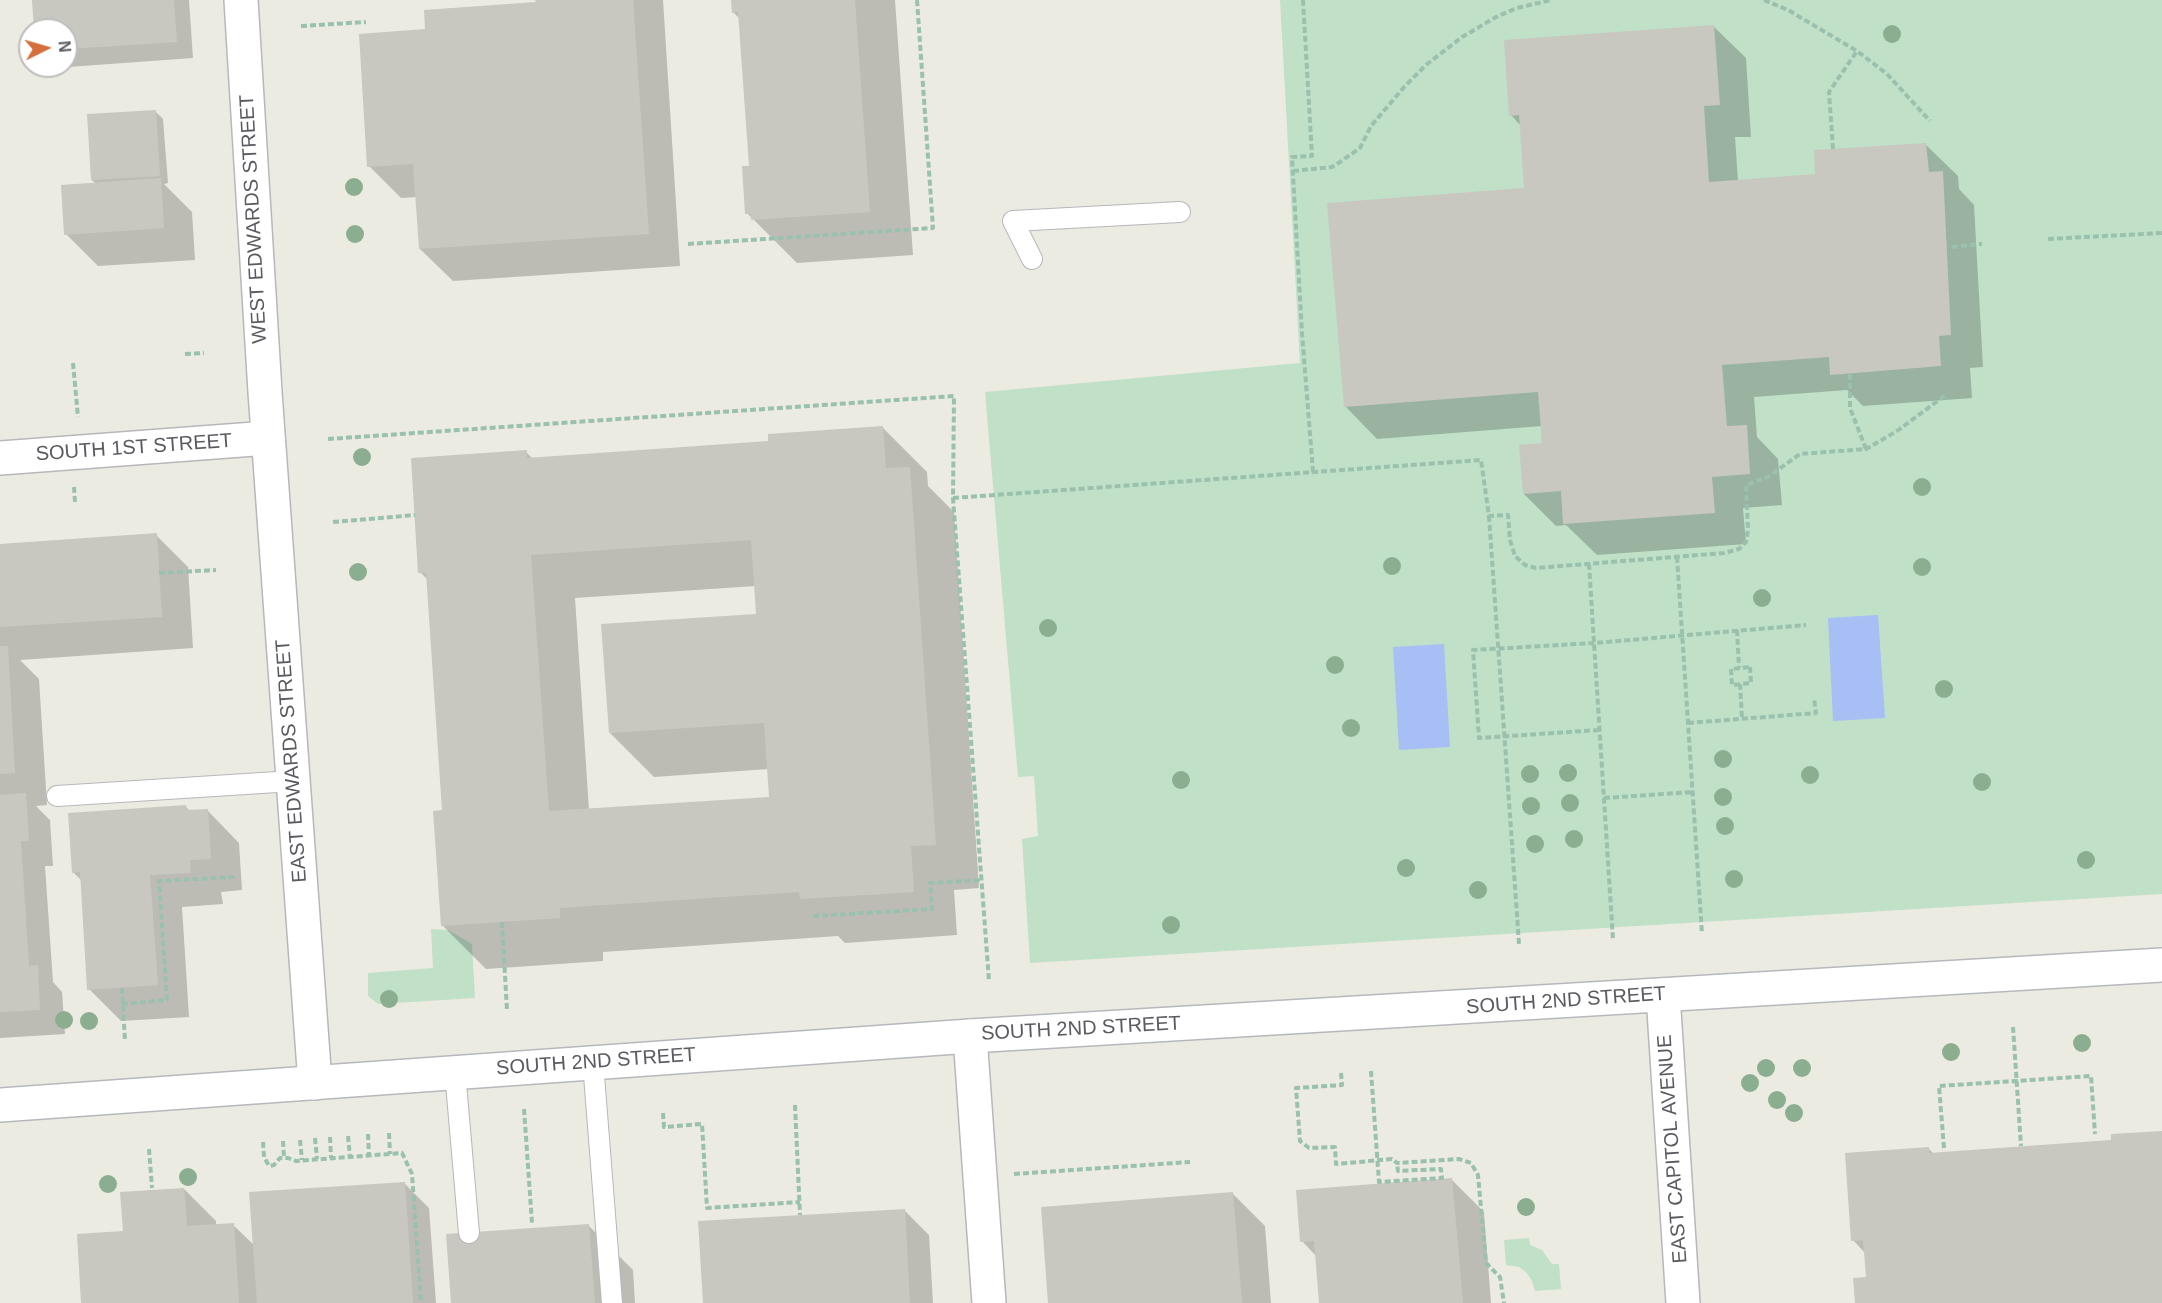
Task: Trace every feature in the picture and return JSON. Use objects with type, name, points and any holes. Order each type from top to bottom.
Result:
[{"type":"main road","name":"WEST EDWARDS STREET","points":[[241,0],[268,438]]},
{"type":"main road","name":"SOUTH 1ST STREET","points":[[0,458],[268,438]]},
{"type":"main road","name":"EAST EDWARDS STREET","points":[[268,438],[315,1083]]},
{"type":"main road","name":"SOUTH 2ND STREET","points":[[0,1105],[970,1036],[2162,965]]},
{"type":"main road","name":"EAST CAPITOL AVENUE","points":[[1663,995],[1683,1303]]},
{"type":"main road","points":[[970,1036],[989,1303]]},
{"type":"lane","points":[[1032,259],[1013,221],[1180,212]]},
{"type":"lane","points":[[57,796],[293,781]]},
{"type":"lane","points":[[592,1063],[612,1303]]},
{"type":"lane","points":[[455,1072],[469,1233]]},
{"type":"path","points":[[688,244],[933,228],[917,0]]},
{"type":"path","points":[[1303,0],[1312,156],[1292,157],[1313,472]]},
{"type":"path","points":[[1293,171],[1332,167],[1340,162],[1360,148],[1371,126],[1406,86],[1426,66],[1462,37],[1517,8],[1551,0]]},
{"type":"path","points":[[1764,0],[1788,10],[1857,51],[1887,74],[1930,121]]},
{"type":"path","points":[[301,26],[366,22]]},
{"type":"path","points":[[1833,149],[1829,92],[1857,51]]},
{"type":"path","points":[[2048,239],[2162,233]]},
{"type":"path","points":[[1952,247],[1982,244]]},
{"type":"path","points":[[185,354],[204,353]]},
{"type":"path","points":[[73,363],[78,424]]},
{"type":"path","points":[[1850,374],[1851,408],[1866,449]]},
{"type":"path","points":[[1489,516],[1508,515],[1510,540],[1515,556],[1525,565],[1536,568],[1677,557],[1739,549],[1746,542],[1748,530],[1746,485],[1768,477],[1800,454],[1866,449],[1897,431],[1947,394]]},
{"type":"path","points":[[328,439],[954,396],[953,498],[989,981]]},
{"type":"path","points":[[953,498],[1481,460],[1489,516],[1520,944]]},
{"type":"path","points":[[333,522],[415,515]]},
{"type":"path","points":[[1677,557],[1702,934]]},
{"type":"path","points":[[1589,564],[1613,940]]},
{"type":"path","points":[[159,573],[216,570]]},
{"type":"path","points":[[1599,730],[1479,738],[1473,650],[1594,643],[1806,625]]},
{"type":"path","points":[[1737,630],[1739,668]]},
{"type":"path","points":[[1750,667],[1751,684],[1740,684],[1732,685],[1731,669],[1750,667]]},
{"type":"path","points":[[1740,684],[1742,718]]},
{"type":"path","points":[[1688,723],[1816,713],[1814,698]]},
{"type":"path","points":[[1604,798],[1693,792]]},
{"type":"path","points":[[122,1004],[166,1000],[159,881],[235,876]]},
{"type":"path","points":[[813,916],[932,909],[930,883],[983,880]]},
{"type":"path","points":[[502,922],[507,1010]]},
{"type":"path","points":[[122,988],[125,1041]]},
{"type":"path","points":[[2013,1027],[2020,1146]]},
{"type":"path","points":[[1371,1071],[1379,1182],[1442,1178],[1441,1169],[1398,1171],[1397,1163]]},
{"type":"path","points":[[1341,1073],[1342,1084],[1296,1088],[1300,1141],[1309,1148],[1335,1146],[1336,1164],[1392,1159],[1397,1163],[1459,1158],[1471,1163],[1478,1175],[1486,1263],[1500,1277],[1504,1303]]},
{"type":"path","points":[[1944,1148],[1939,1086],[2091,1076],[2095,1134]]},
{"type":"path","points":[[795,1105],[800,1215]]},
{"type":"path","points":[[524,1108],[532,1223]]},
{"type":"path","points":[[663,1113],[663,1127],[702,1124],[707,1208],[800,1202]]},
{"type":"path","points":[[389,1133],[390,1154]]},
{"type":"path","points":[[368,1134],[369,1156]]},
{"type":"path","points":[[348,1136],[350,1157]]},
{"type":"path","points":[[330,1137],[332,1158]]},
{"type":"path","points":[[315,1138],[317,1160]]},
{"type":"path","points":[[300,1140],[302,1160]]},
{"type":"path","points":[[283,1141],[284,1158]]},
{"type":"path","points":[[263,1142],[264,1157],[269,1166],[274,1165],[280,1158],[317,1160],[402,1154],[412,1173],[421,1303]]},
{"type":"path","points":[[149,1149],[152,1188]]},
{"type":"path","points":[[1013,1174],[1190,1162]]},
{"type":"green space","points":[[1280,0],[2162,0],[2162,894],[1030,963],[1022,839],[1038,836],[1034,776],[1018,777],[985,392],[1300,363]]},
{"type":"green space","points":[[431,929],[448,930],[472,944],[475,998],[378,1004],[368,996],[368,973],[433,968]]},
{"type":"green space","points":[[1529,1238],[1530,1245],[1542,1250],[1552,1264],[1559,1264],[1561,1289],[1535,1291],[1527,1273],[1519,1267],[1506,1265],[1504,1240]]},
{"type":"water","points":[[1878,615],[1885,718],[1833,721],[1828,618]]},
{"type":"water","points":[[1444,644],[1450,747],[1399,750],[1393,647]]},
{"type":"building","points":[[32,0],[174,0],[177,42],[78,48],[78,18],[33,18]]},
{"type":"building","points":[[535,0],[633,0],[649,234],[419,249],[413,164],[367,167],[359,34],[425,29],[424,10],[536,2]]},
{"type":"building","points":[[731,0],[855,0],[870,212],[751,220],[751,214],[745,214],[742,166],[749,166],[738,12],[732,13]]},
{"type":"building","points":[[1714,25],[1720,105],[1704,106],[1709,182],[1815,174],[1814,150],[1926,143],[1929,172],[1943,171],[1951,335],[1939,336],[1941,366],[1830,375],[1829,357],[1722,365],[1727,426],[1747,425],[1750,474],[1712,477],[1715,513],[1563,524],[1561,491],[1523,494],[1519,445],[1542,443],[1538,392],[1344,407],[1327,203],[1524,188],[1519,115],[1509,116],[1504,40]]},
{"type":"building","points":[[156,110],[160,176],[91,180],[87,114]]},
{"type":"building","points":[[161,178],[164,228],[64,235],[61,185]]},
{"type":"building","points":[[883,426],[886,468],[910,467],[936,845],[911,846],[914,892],[800,899],[799,892],[560,908],[560,918],[441,926],[433,811],[442,810],[426,573],[418,573],[411,458],[527,450],[527,458],[768,441],[768,434]],"holes":[[[751,540],[756,614],[601,624],[609,733],[764,723],[769,797],[549,811],[531,555]]]},
{"type":"building","points":[[157,533],[162,617],[0,627],[0,544]]},
{"type":"building","points":[[0,646],[8,646],[15,773],[0,774]]},
{"type":"building","points":[[26,793],[29,841],[21,841],[29,966],[38,965],[40,1010],[0,1012],[0,795]]},
{"type":"building","points":[[186,805],[187,810],[208,809],[211,859],[190,860],[191,873],[150,875],[158,985],[87,990],[80,872],[72,873],[68,813]]},
{"type":"building","points":[[2162,1131],[2162,1303],[1855,1303],[1853,1278],[1866,1277],[1863,1240],[1851,1241],[1845,1153],[1929,1147],[1929,1153],[2111,1140],[2111,1134]]},
{"type":"building","points":[[1452,1178],[1463,1303],[1319,1303],[1314,1241],[1300,1242],[1296,1190]]},
{"type":"building","points":[[405,1182],[413,1303],[257,1303],[249,1192]]},
{"type":"building","points":[[184,1188],[187,1226],[234,1223],[239,1303],[81,1303],[77,1234],[123,1231],[120,1192]]},
{"type":"building","points":[[1233,1192],[1242,1303],[1048,1303],[1041,1207]]},
{"type":"building","points":[[905,1209],[910,1303],[703,1303],[698,1221]]},
{"type":"building","points":[[589,1224],[595,1303],[451,1303],[446,1234]]}]
